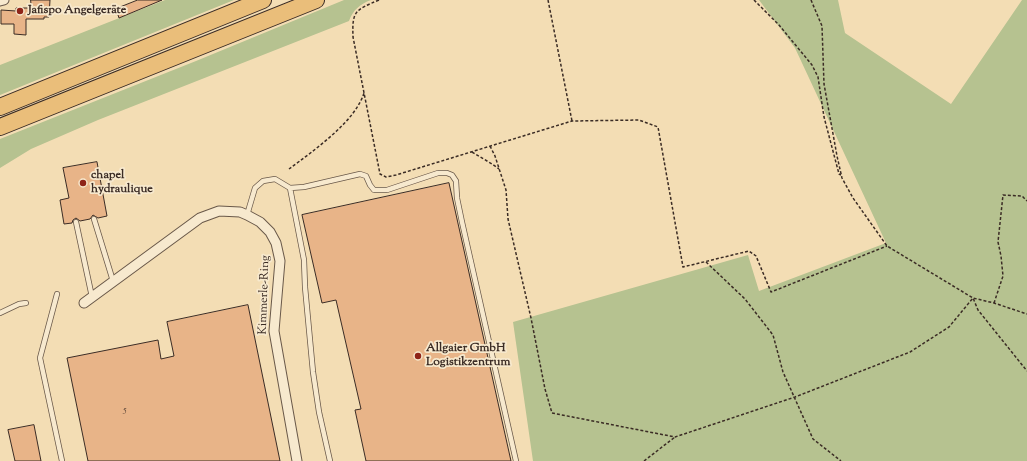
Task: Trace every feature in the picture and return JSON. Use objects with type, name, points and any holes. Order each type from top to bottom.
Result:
[{"type":"highway","points":[[0,107],[263,0]]},
{"type":"highway","points":[[0,127],[316,0]]},
{"type":"street","points":[[0,2],[4,0]]},
{"type":"street","name":"Kimmerle-Ring","points":[[88,300],[206,215],[232,211],[247,215],[260,222],[270,232],[280,255],[274,331],[297,461]]},
{"type":"lane","points":[[247,215],[255,188],[263,181],[275,179],[290,188],[304,187],[360,174],[366,176],[374,190],[387,190],[438,173],[447,173],[452,175],[456,181],[457,198],[462,222],[516,461]]},
{"type":"lane","points":[[290,188],[304,260],[312,372],[330,461]]},
{"type":"lane","points":[[94,218],[113,281]]},
{"type":"lane","points":[[76,222],[88,300]]},
{"type":"lane","points":[[56,294],[40,358],[62,461]]},
{"type":"lane","points":[[0,313],[19,304],[26,304]]},
{"type":"path","points":[[379,0],[362,7],[355,14],[353,21],[353,37],[380,174],[386,177],[572,121],[639,120],[658,127],[683,268],[749,251],[756,256],[771,292],[887,246]]},
{"type":"path","points":[[548,0],[572,121]]},
{"type":"path","points":[[754,0],[779,25],[812,65],[818,78],[824,116],[839,174],[842,175]]},
{"type":"path","points":[[811,0],[822,26],[824,84],[842,175],[853,198],[887,246],[973,298],[1027,314]]},
{"type":"path","points":[[289,169],[324,143],[357,110],[365,92]]},
{"type":"path","points":[[490,146],[495,156],[506,190],[508,218],[531,318],[545,389],[552,413],[676,437]]},
{"type":"path","points":[[472,152],[499,170]]},
{"type":"path","points":[[994,303],[1003,276],[1002,256],[998,242],[1003,194],[1022,196],[1027,201]]},
{"type":"path","points":[[706,262],[745,299],[773,335],[783,372],[813,439],[841,461]]},
{"type":"path","points":[[644,461],[676,437],[795,398],[910,352],[949,327],[973,298]]},
{"type":"path","points":[[973,298],[978,310],[1027,372]]},
{"type":"green space","points":[[165,0],[234,0],[0,95],[0,65]]},
{"type":"green space","points":[[344,0],[371,0],[363,3],[357,8],[349,21],[98,120],[31,149],[0,168],[0,139]]},
{"type":"green space","points":[[759,0],[838,0],[845,33],[951,104],[1022,0],[1027,0],[1027,461],[533,461],[513,322],[748,255],[759,291],[886,243],[795,48]]},
{"type":"building","points":[[31,0],[50,0],[49,17],[44,17],[44,19],[26,19],[26,35],[14,34],[14,24],[1,24],[1,10],[16,11],[16,8],[31,8]]},
{"type":"building","points":[[138,0],[162,0],[119,18],[116,9]]},
{"type":"building","name":"chapel hydraulique","points":[[97,162],[107,216],[98,218],[93,215],[90,219],[80,221],[76,218],[72,223],[64,224],[60,200],[69,198],[63,168]]},
{"type":"building","name":"Allgaier GmbH Logistikzentrum","points":[[449,183],[511,461],[366,461],[355,410],[361,409],[336,300],[322,303],[302,215]]},
{"type":"building","points":[[248,305],[280,461],[88,461],[67,358],[158,340],[161,359],[174,356],[167,322]]},
{"type":"building","points":[[34,425],[41,461],[15,461],[8,430]]},
{"type":"place","name":"Jafispo Angelgeräte","points":[[20,11]]},
{"type":"place","name":"chapel hydraulique","points":[[83,183]]},
{"type":"place","name":"Allgaier GmbH Logistikzentrum","points":[[418,356]]}]
